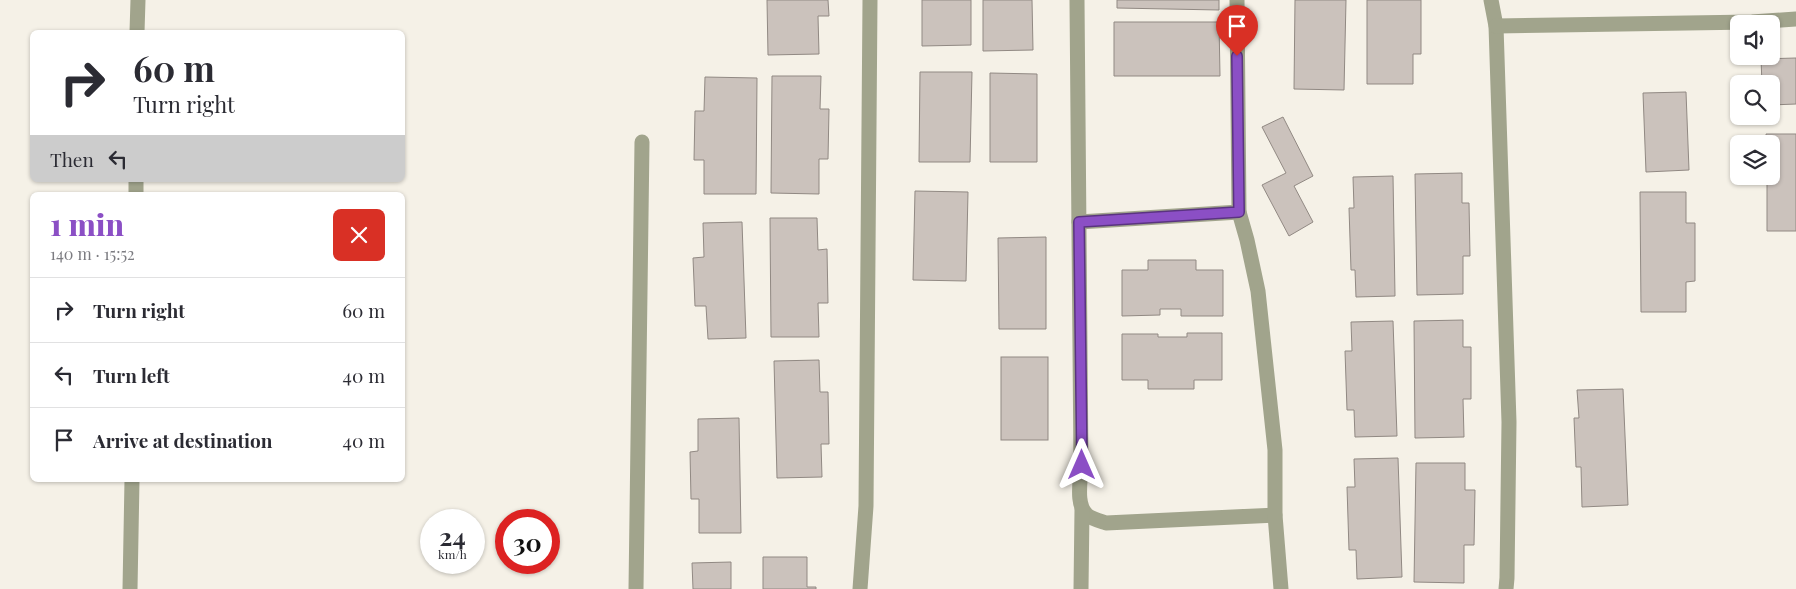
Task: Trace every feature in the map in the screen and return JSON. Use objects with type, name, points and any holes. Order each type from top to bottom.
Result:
[{"type":"street","points":[[137,30],[138,0]]},
{"type":"street","points":[[860,589],[866,506],[870,0]]},
{"type":"street","points":[[1077,0],[1082,465],[1080,500],[1082,509],[1081,589]]},
{"type":"street","points":[[1237,0],[1239,212],[1258,291],[1274,450],[1275,515],[1281,589]]},
{"type":"street","points":[[1491,0],[1496,26],[1509,422],[1506,589]]},
{"type":"street","points":[[1496,26],[1752,22],[1796,18]]},
{"type":"street","points":[[636,589],[642,142]]},
{"type":"street","points":[[1079,222],[1239,212]]},
{"type":"street","points":[[130,589],[132,482]]},
{"type":"street","points":[[1082,509],[1089,517],[1106,523],[1275,515]]},
{"type":"building","points":[[767,0],[828,0],[829,16],[818,16],[819,54],[768,55]]},
{"type":"building","points":[[922,0],[971,0],[971,45],[922,46]]},
{"type":"building","points":[[983,0],[1032,0],[1033,50],[983,51]]},
{"type":"building","points":[[1117,0],[1219,0],[1219,10],[1117,8]]},
{"type":"building","points":[[1295,0],[1346,0],[1344,90],[1294,89]]},
{"type":"building","points":[[1367,0],[1421,0],[1421,54],[1413,54],[1413,84],[1367,84]]},
{"type":"building","points":[[1114,22],[1219,22],[1220,76],[1114,76]]},
{"type":"building","points":[[1780,58],[1796,58],[1796,104],[1780,105],[1780,75],[1762,75],[1761,65],[1780,65]]},
{"type":"building","points":[[920,72],[972,72],[970,162],[919,162]]},
{"type":"building","points":[[990,73],[1037,74],[1037,162],[990,162]]},
{"type":"building","points":[[772,76],[821,76],[820,109],[829,109],[828,159],[819,159],[819,194],[771,193]]},
{"type":"building","points":[[705,77],[757,78],[756,194],[704,194],[704,160],[694,160],[695,111],[704,111]]},
{"type":"building","points":[[1686,92],[1689,170],[1646,172],[1643,93]]},
{"type":"building","points":[[1283,117],[1313,176],[1294,186],[1313,222],[1289,236],[1262,185],[1286,173],[1262,127]]},
{"type":"building","points":[[1796,134],[1796,231],[1767,231],[1767,185],[1780,185],[1780,135],[1766,135]]},
{"type":"building","points":[[1462,173],[1462,203],[1469,203],[1470,256],[1463,256],[1463,294],[1417,295],[1415,174]]},
{"type":"building","points":[[1393,176],[1395,296],[1356,297],[1355,270],[1351,270],[1349,208],[1354,208],[1353,177]]},
{"type":"building","points":[[915,191],[968,192],[966,281],[913,280]]},
{"type":"building","points":[[1640,192],[1686,192],[1686,223],[1695,223],[1695,281],[1686,282],[1686,312],[1641,312]]},
{"type":"building","points":[[770,218],[817,218],[818,250],[827,249],[828,303],[818,303],[819,337],[771,337]]},
{"type":"building","points":[[742,222],[746,338],[708,339],[706,306],[695,306],[693,258],[704,257],[703,223]]},
{"type":"building","points":[[1046,237],[1046,329],[999,329],[998,238]]},
{"type":"building","points":[[1148,260],[1196,260],[1196,270],[1223,270],[1223,316],[1181,316],[1181,309],[1160,309],[1160,315],[1122,316],[1122,270],[1148,270]]},
{"type":"building","points":[[1463,320],[1463,347],[1471,347],[1471,399],[1463,399],[1464,437],[1415,438],[1414,321]]},
{"type":"building","points":[[1393,321],[1397,436],[1355,437],[1354,410],[1347,410],[1345,351],[1352,351],[1351,322]]},
{"type":"building","points":[[1187,333],[1222,333],[1222,380],[1194,380],[1194,389],[1148,389],[1148,380],[1122,380],[1122,334],[1158,334],[1158,337],[1187,337]]},
{"type":"building","points":[[1001,357],[1048,357],[1048,440],[1001,440]]},
{"type":"building","points":[[819,360],[820,392],[828,392],[829,444],[821,444],[822,477],[777,478],[774,361]]},
{"type":"building","points":[[1623,389],[1628,505],[1582,507],[1581,467],[1576,467],[1574,418],[1579,418],[1577,390]]},
{"type":"building","points":[[739,418],[741,533],[699,533],[699,499],[691,499],[690,452],[698,451],[698,419]]},
{"type":"building","points":[[1398,458],[1402,577],[1357,579],[1356,550],[1349,550],[1347,487],[1355,487],[1354,459]]},
{"type":"building","points":[[1416,463],[1465,463],[1465,490],[1475,490],[1474,545],[1464,545],[1464,583],[1414,582]]},
{"type":"building","points":[[763,557],[807,557],[807,587],[816,587],[816,589],[763,589]]},
{"type":"building","points":[[731,562],[731,589],[693,589],[692,563]]},
{"type":"route","points":[[1082,465],[1079,222],[1239,212],[1237,56]]}]
